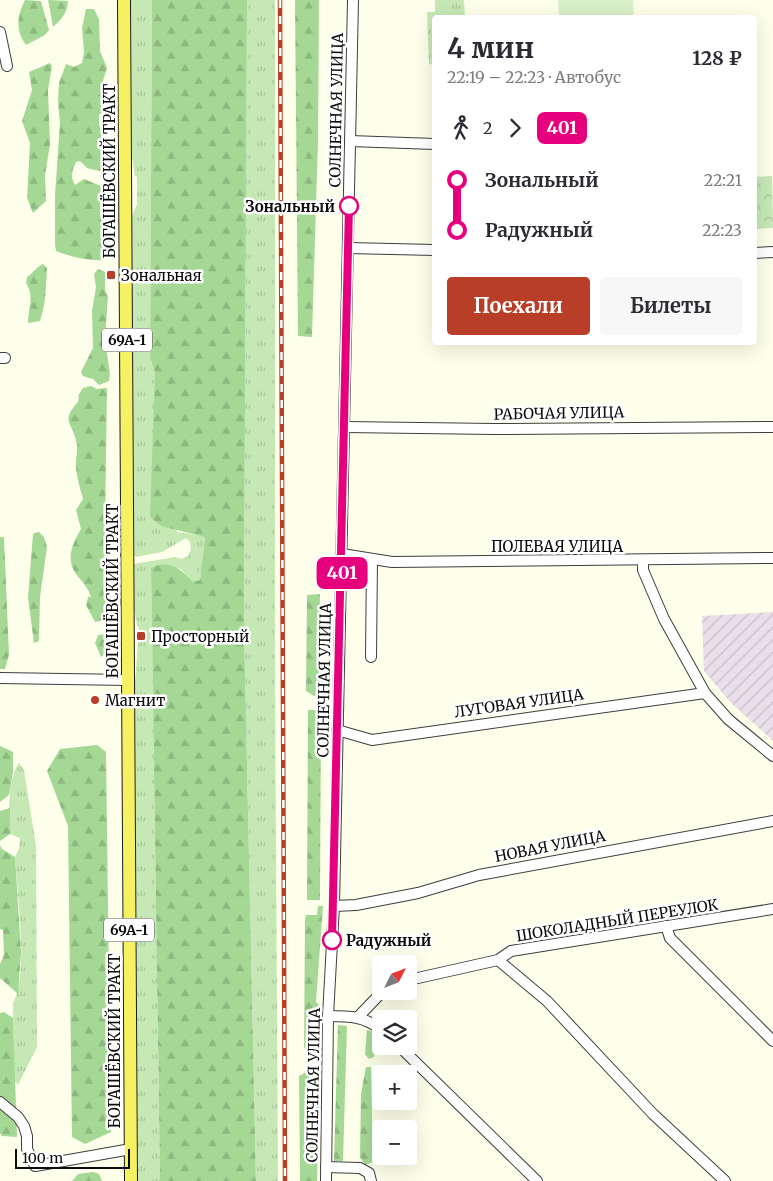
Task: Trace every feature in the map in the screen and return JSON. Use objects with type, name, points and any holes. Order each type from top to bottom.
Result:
[{"type":"main road","name":"БОГАШЁВСКИЙ ТРАКТ","points":[[124,0],[131,1181]]},
{"type":"street","name":"СОЛНЕЧНАЯ УЛИЦА","points":[[326,1181],[328,1016],[334,906],[353,0]]},
{"type":"street","points":[[0,32],[7,66]]},
{"type":"street","points":[[350,141],[432,144]]},
{"type":"street","points":[[348,248],[432,250]]},
{"type":"street","points":[[757,253],[773,252]]},
{"type":"street","name":"РАБОЧАЯ УЛИЦА","points":[[344,427],[494,429],[773,427]]},
{"type":"street","name":"ПОЛЕВАЯ УЛИЦА","points":[[342,554],[392,562],[643,561],[773,558]]},
{"type":"street","points":[[371,657],[372,559]]},
{"type":"street","points":[[643,561],[643,570],[664,619],[705,693],[728,719],[773,756]]},
{"type":"street","points":[[0,678],[128,680]]},
{"type":"street","name":"ЛУГОВАЯ УЛИЦА","points":[[337,730],[372,740],[705,693]]},
{"type":"street","name":"НОВАЯ УЛИЦА","points":[[334,906],[356,905],[400,897],[479,875],[773,821]]},
{"type":"street","name":"ШОКОЛАДНЫЙ ПЕРЕУЛОК","points":[[418,978],[498,960],[511,951],[773,909]]},
{"type":"street","points":[[666,926],[670,938],[773,1041]]},
{"type":"street","points":[[498,960],[547,1001],[653,1114],[725,1181]]},
{"type":"street","points":[[358,1017],[374,1000]]},
{"type":"street","points":[[328,1016],[358,1017],[372,1023]]},
{"type":"street","points":[[408,1055],[537,1181]]},
{"type":"street","points":[[3,1104],[18,1117],[24,1126],[27,1136],[27,1149],[34,1166],[131,1149]]},
{"type":"street","points":[[326,1167],[360,1168],[368,1173],[371,1181]]},
{"type":"shaded area","points":[[773,612],[773,741],[730,702],[704,671],[702,616]]},
{"type":"green space","points":[[25,0],[41,1],[49,30],[45,35],[26,45],[20,34],[18,23]]},
{"type":"green space","points":[[48,0],[68,1],[64,15],[53,27]]},
{"type":"green space","points":[[131,0],[152,0],[150,358],[155,373],[177,532],[205,536],[200,580],[193,583],[181,569],[151,568],[160,1181],[138,1181],[135,683],[139,627],[137,626],[133,602],[134,564],[175,557],[182,559],[188,556],[191,549],[190,542],[186,538],[162,552],[136,557],[134,555],[132,216],[137,204],[137,177],[135,176],[132,157]]},
{"type":"green space","points":[[152,0],[247,0],[244,625],[256,1181],[160,1181],[151,568],[163,564],[169,565],[184,573],[193,582],[200,580],[205,537],[161,526],[150,517],[155,373],[150,358]]},
{"type":"green space","points":[[247,0],[275,0],[275,688],[278,1181],[256,1181],[244,625]]},
{"type":"green space","points":[[295,0],[319,0],[318,140],[312,337],[298,336]]},
{"type":"green space","points":[[435,0],[464,0],[465,15],[432,15],[432,64],[429,64],[427,12],[435,12]]},
{"type":"green space","points":[[558,0],[633,0],[634,15],[559,15]]},
{"type":"green space","points":[[86,9],[94,9],[99,19],[100,51],[107,68],[102,84],[104,111],[99,115],[99,125],[110,145],[111,155],[103,169],[99,171],[87,168],[80,161],[76,162],[72,176],[75,185],[84,179],[101,186],[100,215],[106,218],[103,249],[107,258],[104,260],[68,255],[56,251],[55,244],[55,195],[60,123],[59,83],[66,64],[74,67],[82,63],[84,52],[82,28]]},
{"type":"green space","points":[[50,63],[52,66],[48,90],[50,144],[45,176],[46,201],[33,213],[27,198],[30,143],[22,121],[32,90],[29,72]]},
{"type":"green space","points":[[772,176],[773,228],[757,229],[757,177]]},
{"type":"green space","points":[[43,264],[47,268],[42,315],[40,321],[28,323],[31,298],[26,283],[27,277]]},
{"type":"green space","points":[[98,269],[105,272],[105,290],[108,296],[105,339],[110,374],[109,381],[99,385],[93,379],[83,376],[81,372],[93,348],[92,311],[96,287],[94,274]]},
{"type":"green space","points":[[91,386],[97,389],[107,388],[105,527],[108,581],[112,602],[110,613],[104,620],[95,622],[86,605],[88,597],[91,597],[90,593],[76,574],[71,562],[71,551],[81,529],[76,510],[83,499],[76,468],[77,443],[69,417],[78,402],[79,394],[83,388]]},
{"type":"green space","points":[[39,532],[44,537],[47,547],[40,597],[39,641],[34,643],[28,598],[33,534]]},
{"type":"green space","points":[[0,537],[4,537],[9,655],[5,669],[0,669]]},
{"type":"green space","points":[[320,594],[319,679],[326,682],[327,694],[314,696],[306,691],[307,595]]},
{"type":"green space","points":[[105,634],[109,641],[109,647],[101,657],[95,643],[98,635]]},
{"type":"green space","points":[[308,710],[321,710],[320,900],[307,900]]},
{"type":"green space","points":[[97,745],[106,752],[111,1132],[85,1144],[72,1137],[68,826],[47,771],[60,749]]},
{"type":"green space","points":[[0,746],[13,752],[13,772],[9,795],[0,802]]},
{"type":"green space","points":[[19,763],[24,770],[36,846],[37,1047],[18,1085],[14,1080],[13,1003],[18,990],[21,953],[15,857],[19,849],[20,838],[10,834],[9,807],[10,788]]},
{"type":"green space","points":[[10,808],[10,834],[0,841],[0,811]]},
{"type":"green space","points":[[0,845],[2,849],[15,857],[21,952],[18,994],[0,978],[0,964],[4,955],[3,930],[0,929]]},
{"type":"green space","points":[[318,906],[323,906],[316,1002],[321,1007],[320,1056],[304,1048],[305,920],[306,915],[317,915]]},
{"type":"green space","points":[[4,1012],[13,1018],[17,1137],[2,1136],[0,1133],[0,1013]]},
{"type":"green space","points":[[338,1025],[347,1026],[343,1161],[334,1161]]},
{"type":"green space","points":[[367,1030],[372,1031],[372,1055],[374,1055],[369,1059],[365,1054]]},
{"type":"green space","points":[[320,1064],[317,1181],[300,1181],[299,1076]]},
{"type":"green space","points":[[366,1067],[371,1067],[372,1162],[365,1165],[360,1157],[361,1094]]},
{"type":"green space","points":[[93,1172],[99,1174],[102,1181],[72,1181],[78,1174]]},
{"type":"railway","points":[[280,0],[285,1181]]},
{"type":"bus line","name":"401","points":[[332,940],[349,206]]},
{"type":"place","name":"Зональный","points":[[349,206]]},
{"type":"place","name":"Зональная","points":[[111,275]]},
{"type":"place","name":"Просторный","points":[[141,636]]},
{"type":"place","name":"Магнит","points":[[95,700]]},
{"type":"place","name":"Радужный","points":[[332,940]]}]
